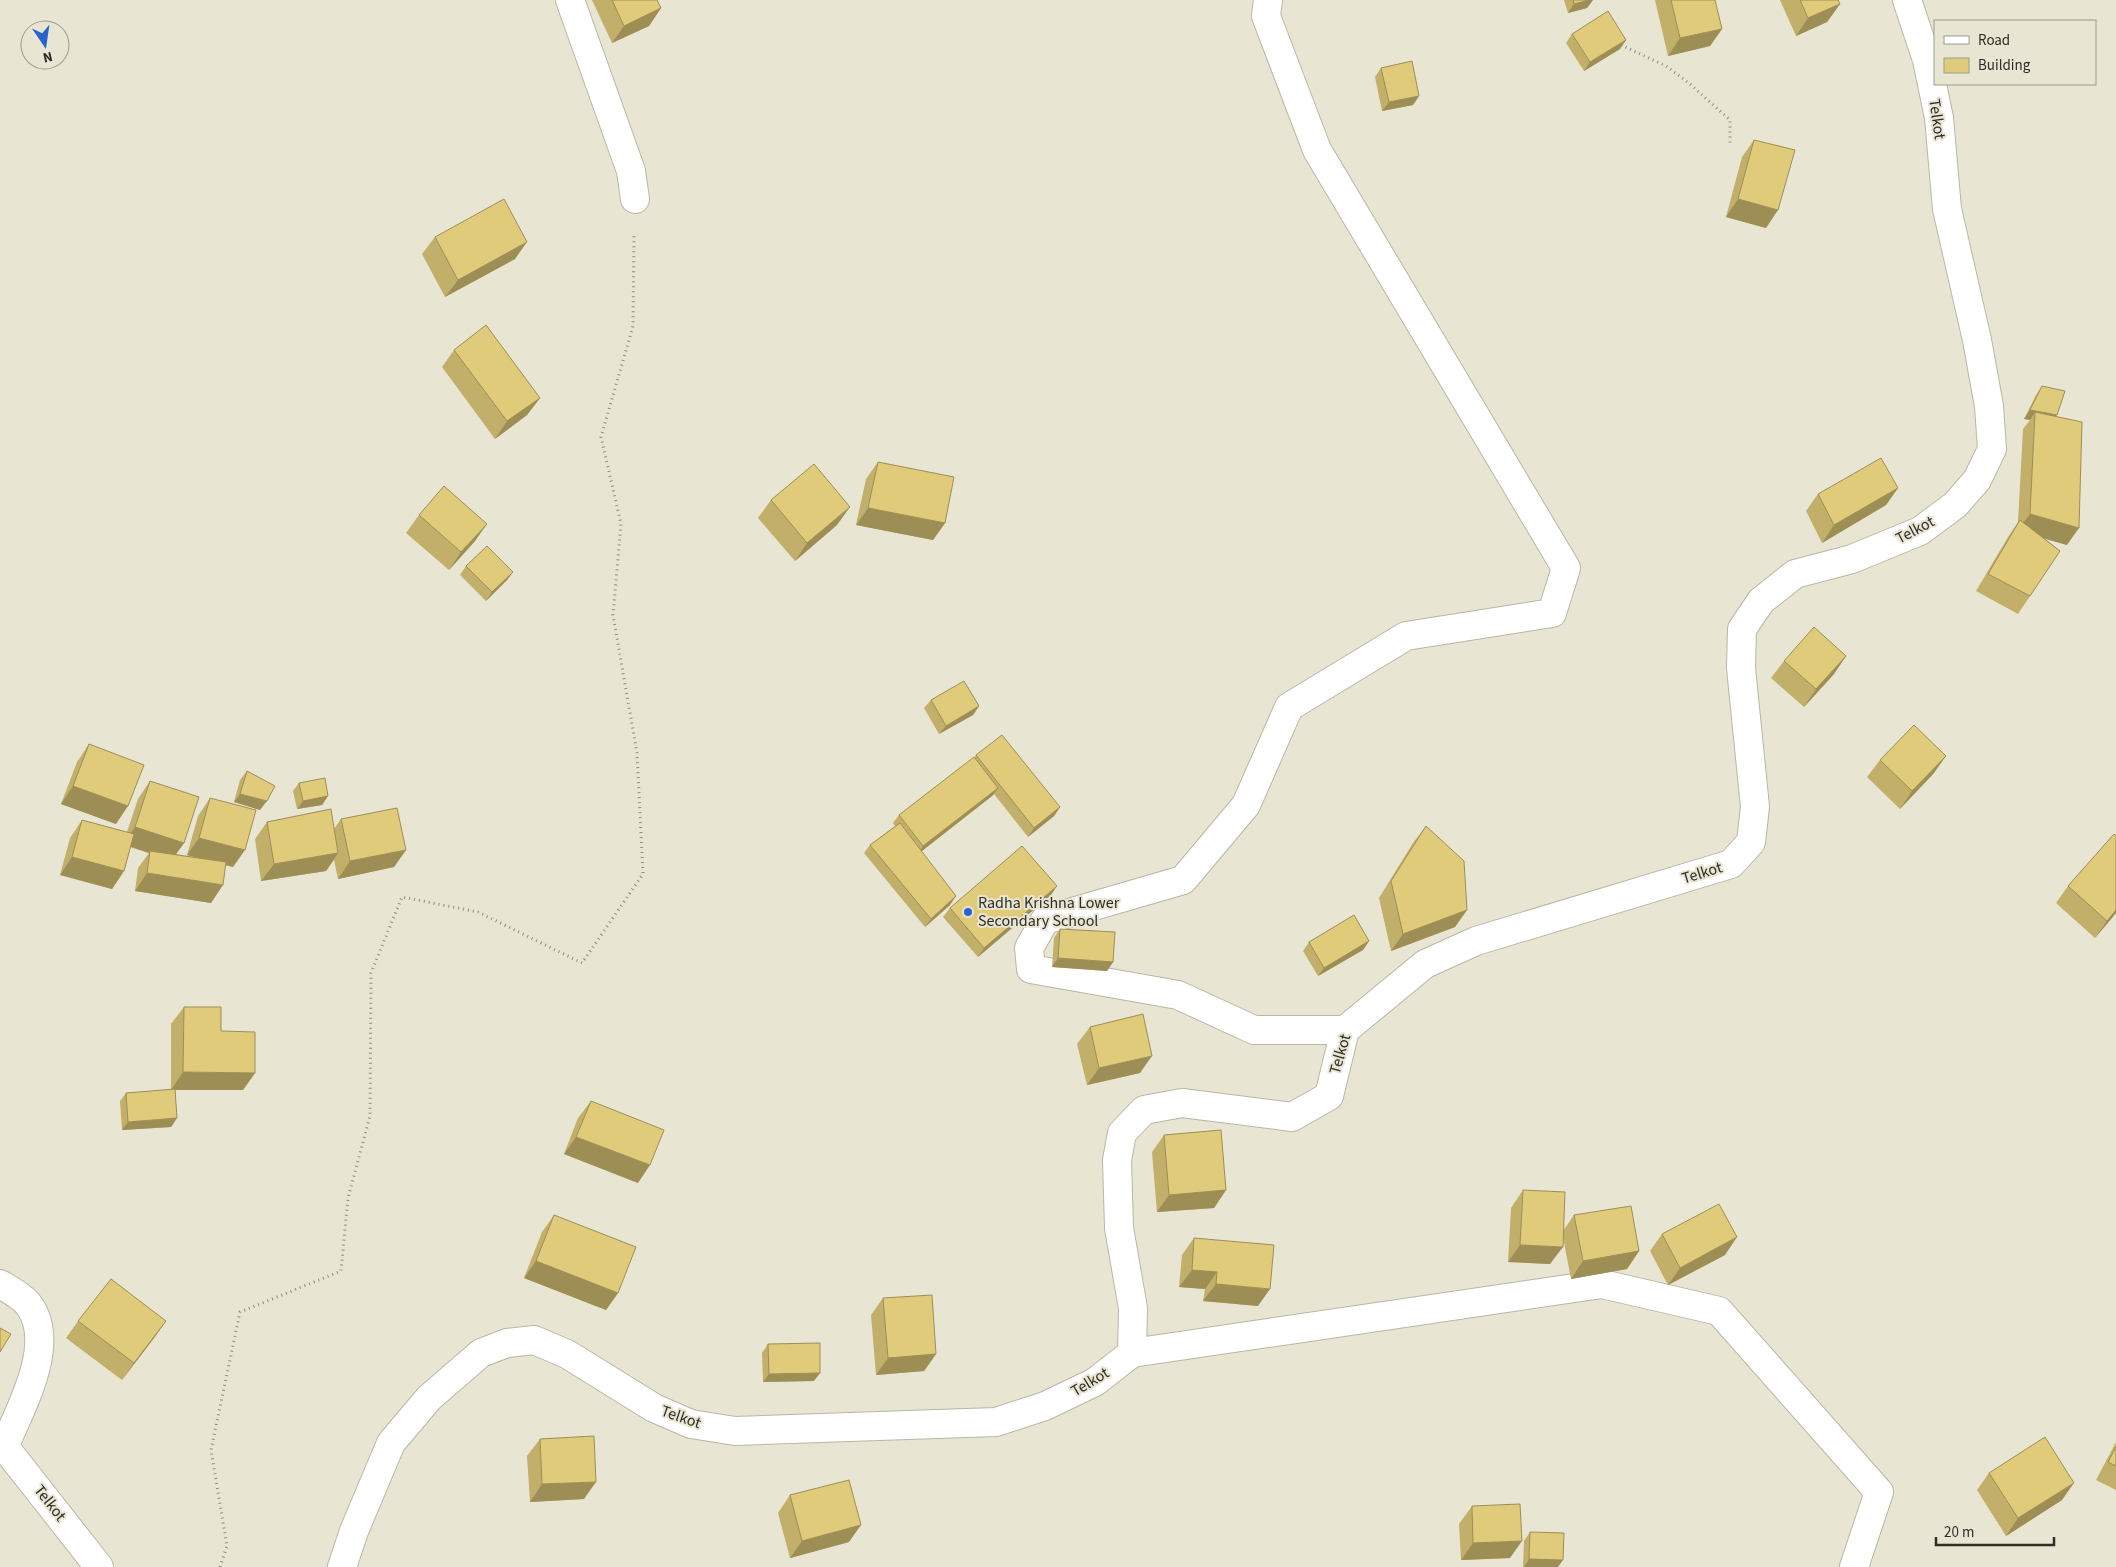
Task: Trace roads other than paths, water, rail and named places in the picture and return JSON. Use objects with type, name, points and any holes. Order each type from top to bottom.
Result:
[{"type":"street","points":[[570,0],[631,171],[634,200]]},
{"type":"street","points":[[1268,0],[1266,16],[1317,150],[1566,568],[1552,613],[1406,636],[1288,707],[1246,805],[1183,880],[1045,920],[1029,948],[1031,969],[1178,995],[1254,1030],[1345,1030]]},
{"type":"street","name":"Telkot","points":[[342,1567],[354,1531],[391,1443],[429,1398],[481,1353],[507,1343],[534,1340],[567,1354],[654,1408],[691,1424],[734,1431],[996,1422],[1045,1406],[1095,1382],[1132,1354],[1133,1308],[1119,1228],[1117,1160],[1122,1133],[1144,1110],[1182,1103],[1292,1117],[1328,1096],[1345,1030],[1425,964],[1476,941],[1730,864],[1751,842],[1755,807],[1741,668],[1742,629],[1761,602],[1795,574],[1852,559],[1920,531],[1955,505],[1977,480],[1992,449],[1989,406],[1978,340],[1947,209],[1939,118],[1927,60],[1907,0]]},
{"type":"street","points":[[0,1284],[28,1304],[39,1328],[38,1361],[3,1443]]},
{"type":"street","points":[[1132,1354],[1602,1284],[1719,1311],[1879,1492],[1854,1567]]},
{"type":"street","name":"Telkot","points":[[3,1443],[99,1567]]},
{"type":"place","name":"Radha Krishna Lower Secondary School","points":[[968,912]]}]
